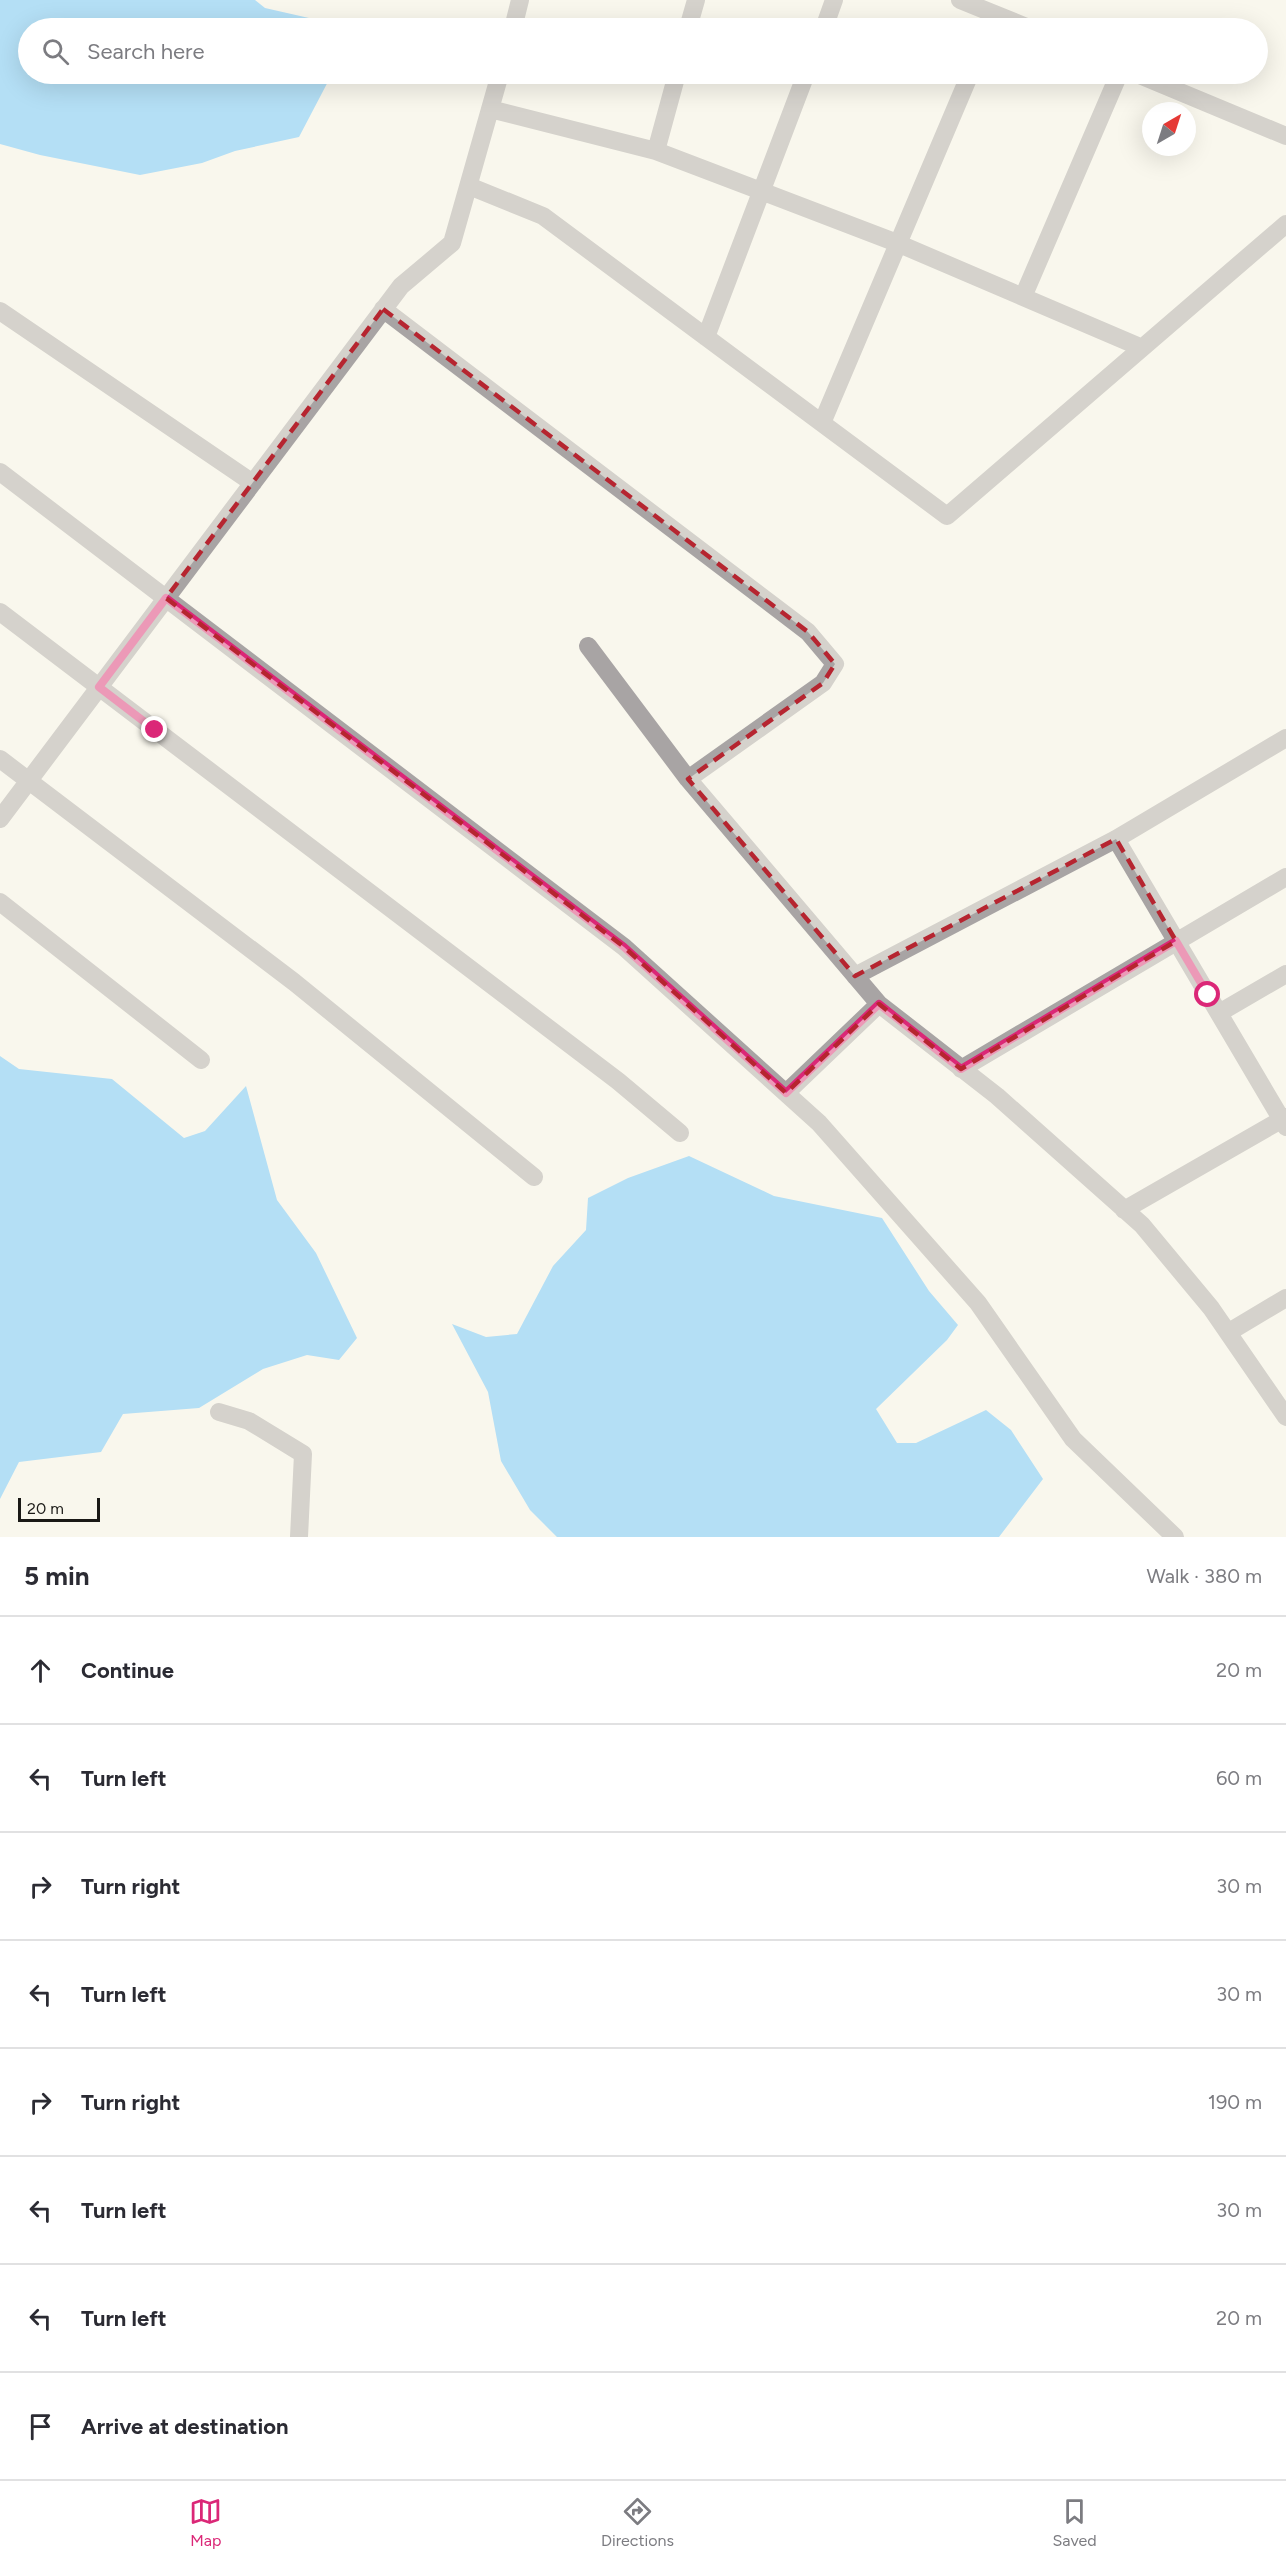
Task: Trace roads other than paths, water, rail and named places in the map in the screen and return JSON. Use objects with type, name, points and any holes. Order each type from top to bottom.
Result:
[{"type":"street","points":[[516,18],[520,0]]},
{"type":"street","points":[[691,18],[696,0]]},
{"type":"street","points":[[828,18],[834,0]]},
{"type":"street","points":[[960,0],[987,18]]},
{"type":"street","points":[[0,819],[401,286],[452,243],[497,84]]},
{"type":"street","points":[[656,151],[673,84]]},
{"type":"street","points":[[706,337],[802,84]]},
{"type":"street","points":[[822,423],[966,84]]},
{"type":"street","points":[[1023,297],[1115,84]]},
{"type":"street","points":[[1162,84],[1285,133]]},
{"type":"street","points":[[490,109],[656,151],[897,243],[1140,347]]},
{"type":"street","points":[[469,186],[543,216],[947,516],[1140,347],[1286,224]]},
{"type":"street","points":[[383,309],[808,632],[836,663],[823,683],[688,779]]},
{"type":"street","points":[[0,311],[253,483]]},
{"type":"street","points":[[0,472],[624,947],[786,1093],[819,1123],[978,1303],[1073,1439],[1175,1537]]},
{"type":"street","points":[[0,612],[618,1082],[680,1133]]},
{"type":"street","points":[[588,646],[688,779],[879,1004],[996,1096],[1142,1225],[1211,1308],[1286,1417]]},
{"type":"street","points":[[855,976],[1116,839],[1286,738]]},
{"type":"street","points":[[0,759],[294,982],[534,1177]]},
{"type":"street","points":[[1116,839],[1285,1121],[1124,1210]]},
{"type":"street","points":[[961,1069],[1286,877]]},
{"type":"street","points":[[0,903],[201,1060]]},
{"type":"street","points":[[1219,1013],[1286,974]]},
{"type":"street","points":[[786,1093],[879,1004]]},
{"type":"street","points":[[1229,1332],[1286,1298]]},
{"type":"street","points":[[219,1412],[249,1421],[303,1454],[299,1537]]},
{"type":"water","points":[[0,0],[255,0],[265,8],[309,18],[18,18],[18,84],[327,84],[299,137],[235,151],[202,163],[140,175],[40,155],[0,144]]},
{"type":"water","points":[[0,1056],[19,1069],[112,1079],[184,1138],[205,1131],[246,1086],[277,1200],[316,1253],[357,1338],[339,1360],[307,1355],[263,1369],[199,1408],[123,1414],[101,1452],[19,1462],[0,1499]]},
{"type":"water","points":[[689,1156],[774,1196],[882,1218],[929,1291],[958,1325],[947,1340],[876,1409],[897,1443],[916,1443],[986,1410],[1011,1430],[1043,1479],[999,1537],[557,1537],[530,1510],[501,1461],[488,1392],[452,1324],[486,1337],[517,1334],[553,1266],[586,1230],[588,1198],[628,1178]]}]
